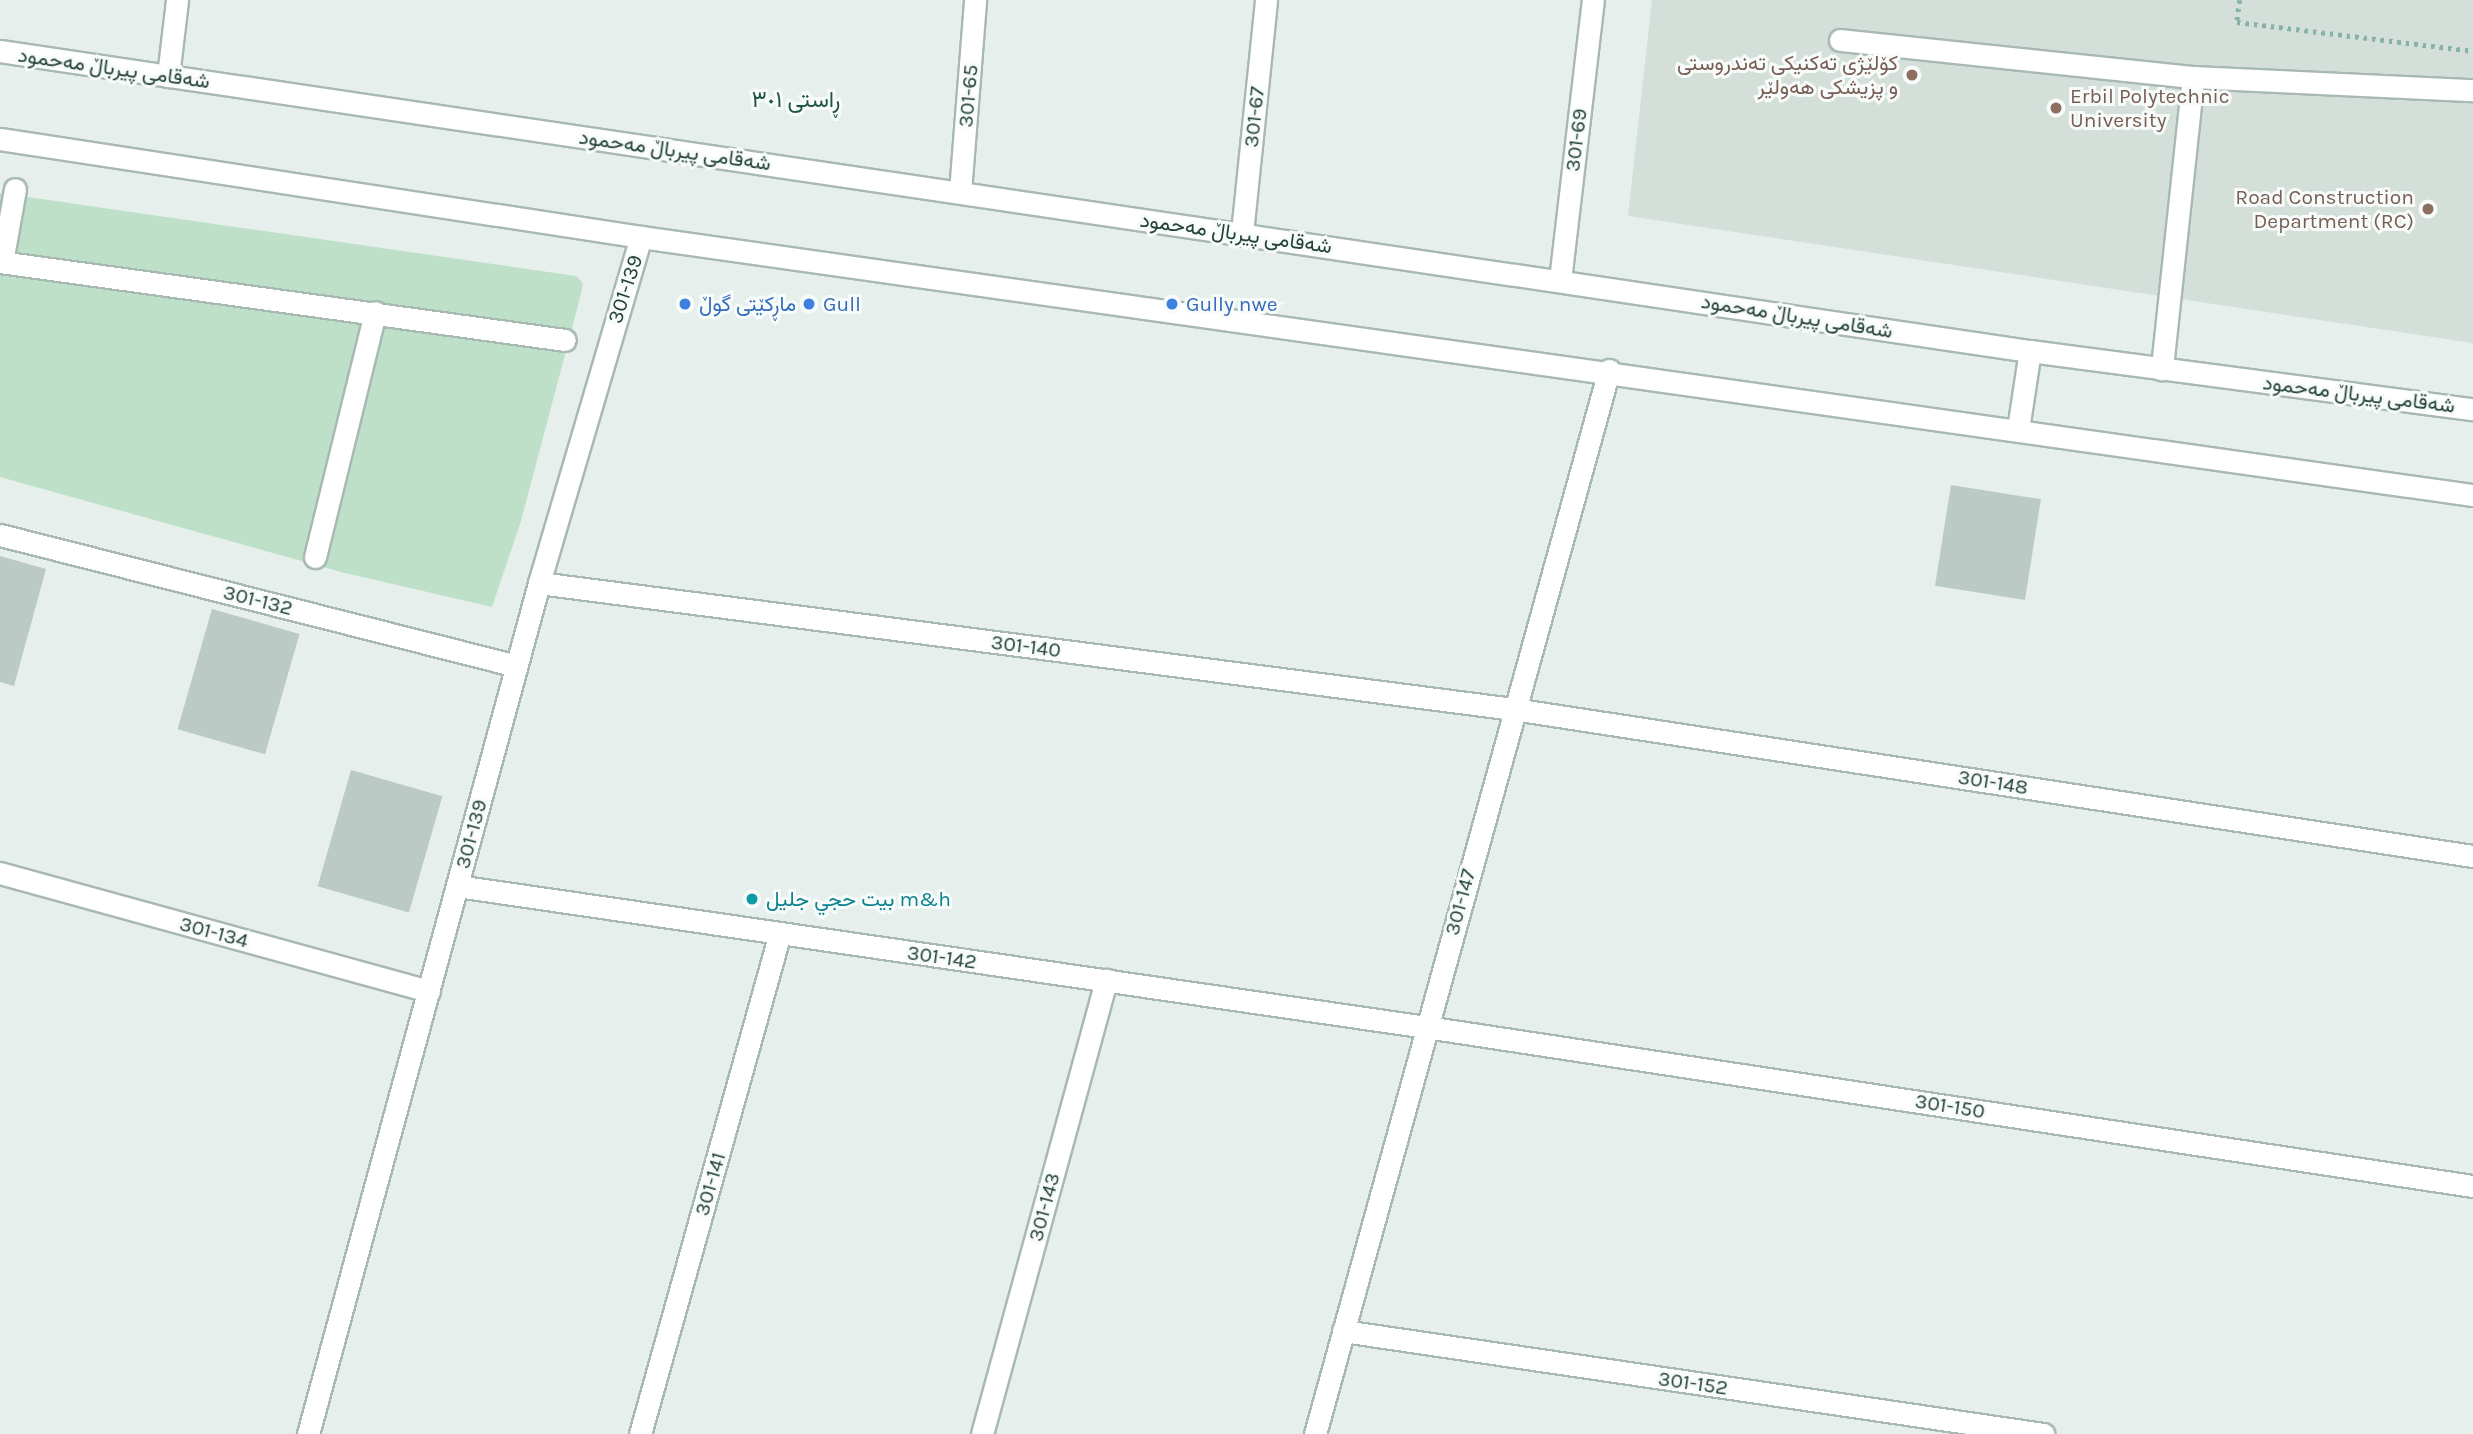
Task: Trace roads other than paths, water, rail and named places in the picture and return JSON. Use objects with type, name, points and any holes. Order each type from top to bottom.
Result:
[{"type":"street","points":[[168,76],[177,0]]},
{"type":"street","name":"301-65","points":[[960,192],[975,0]]},
{"type":"street","name":"301-67","points":[[1242,233],[1266,0]]},
{"type":"street","name":"301-69","points":[[1560,280],[1593,0]]},
{"type":"street","points":[[1840,40],[2193,77],[2473,90]]},
{"type":"street","name":"شەقامی پیرباڵ مەحمود","points":[[0,51],[2030,351],[2473,409]]},
{"type":"street","points":[[2162,369],[2193,77]]},
{"type":"street","points":[[0,139],[642,237],[1609,370],[2473,495]]},
{"type":"street","points":[[15,189],[1,262],[565,340]]},
{"type":"street","name":"301-139","points":[[308,1434],[539,583],[642,237]]},
{"type":"street","points":[[315,557],[375,312]]},
{"type":"street","points":[[2018,429],[2030,351]]},
{"type":"street","name":"301-147","points":[[1319,1433],[1343,1331],[1609,370]]},
{"type":"street","name":"301-132","points":[[0,535],[517,666]]},
{"type":"street","name":"301-140","points":[[539,583],[1513,709]]},
{"type":"street","name":"301-148","points":[[1513,709],[2473,856]]},
{"type":"street","name":"301-134","points":[[0,873],[429,990]]},
{"type":"street","name":"301-142","points":[[457,886],[1426,1027]]},
{"type":"street","name":"301-141","points":[[640,1434],[780,933]]},
{"type":"street","name":"301-143","points":[[982,1434],[1106,980]]},
{"type":"street","name":"301-150","points":[[1426,1027],[2473,1186]]},
{"type":"street","name":"301-152","points":[[1343,1331],[2043,1434]]},
{"type":"place","name":"کۆلێژی تەکنیکی تەندروستی و پزیشکی هەولێر","points":[[1912,75]]},
{"type":"place","name":"Erbil Polytechnic University","points":[[2056,108]]},
{"type":"place","name":"Road Construction Department (RC)","points":[[2428,209]]},
{"type":"place","name":"ماڕکێتی گوڵ","points":[[685,304]]},
{"type":"place","name":"Gull","points":[[809,304]]},
{"type":"place","name":"Gully nwe","points":[[1172,304]]},
{"type":"place","name":"بيت حجي جليل m&h","points":[[752,899]]},
{"type":"district","name":"ڕاستی ٣٠١","points":[[796,100]]}]
